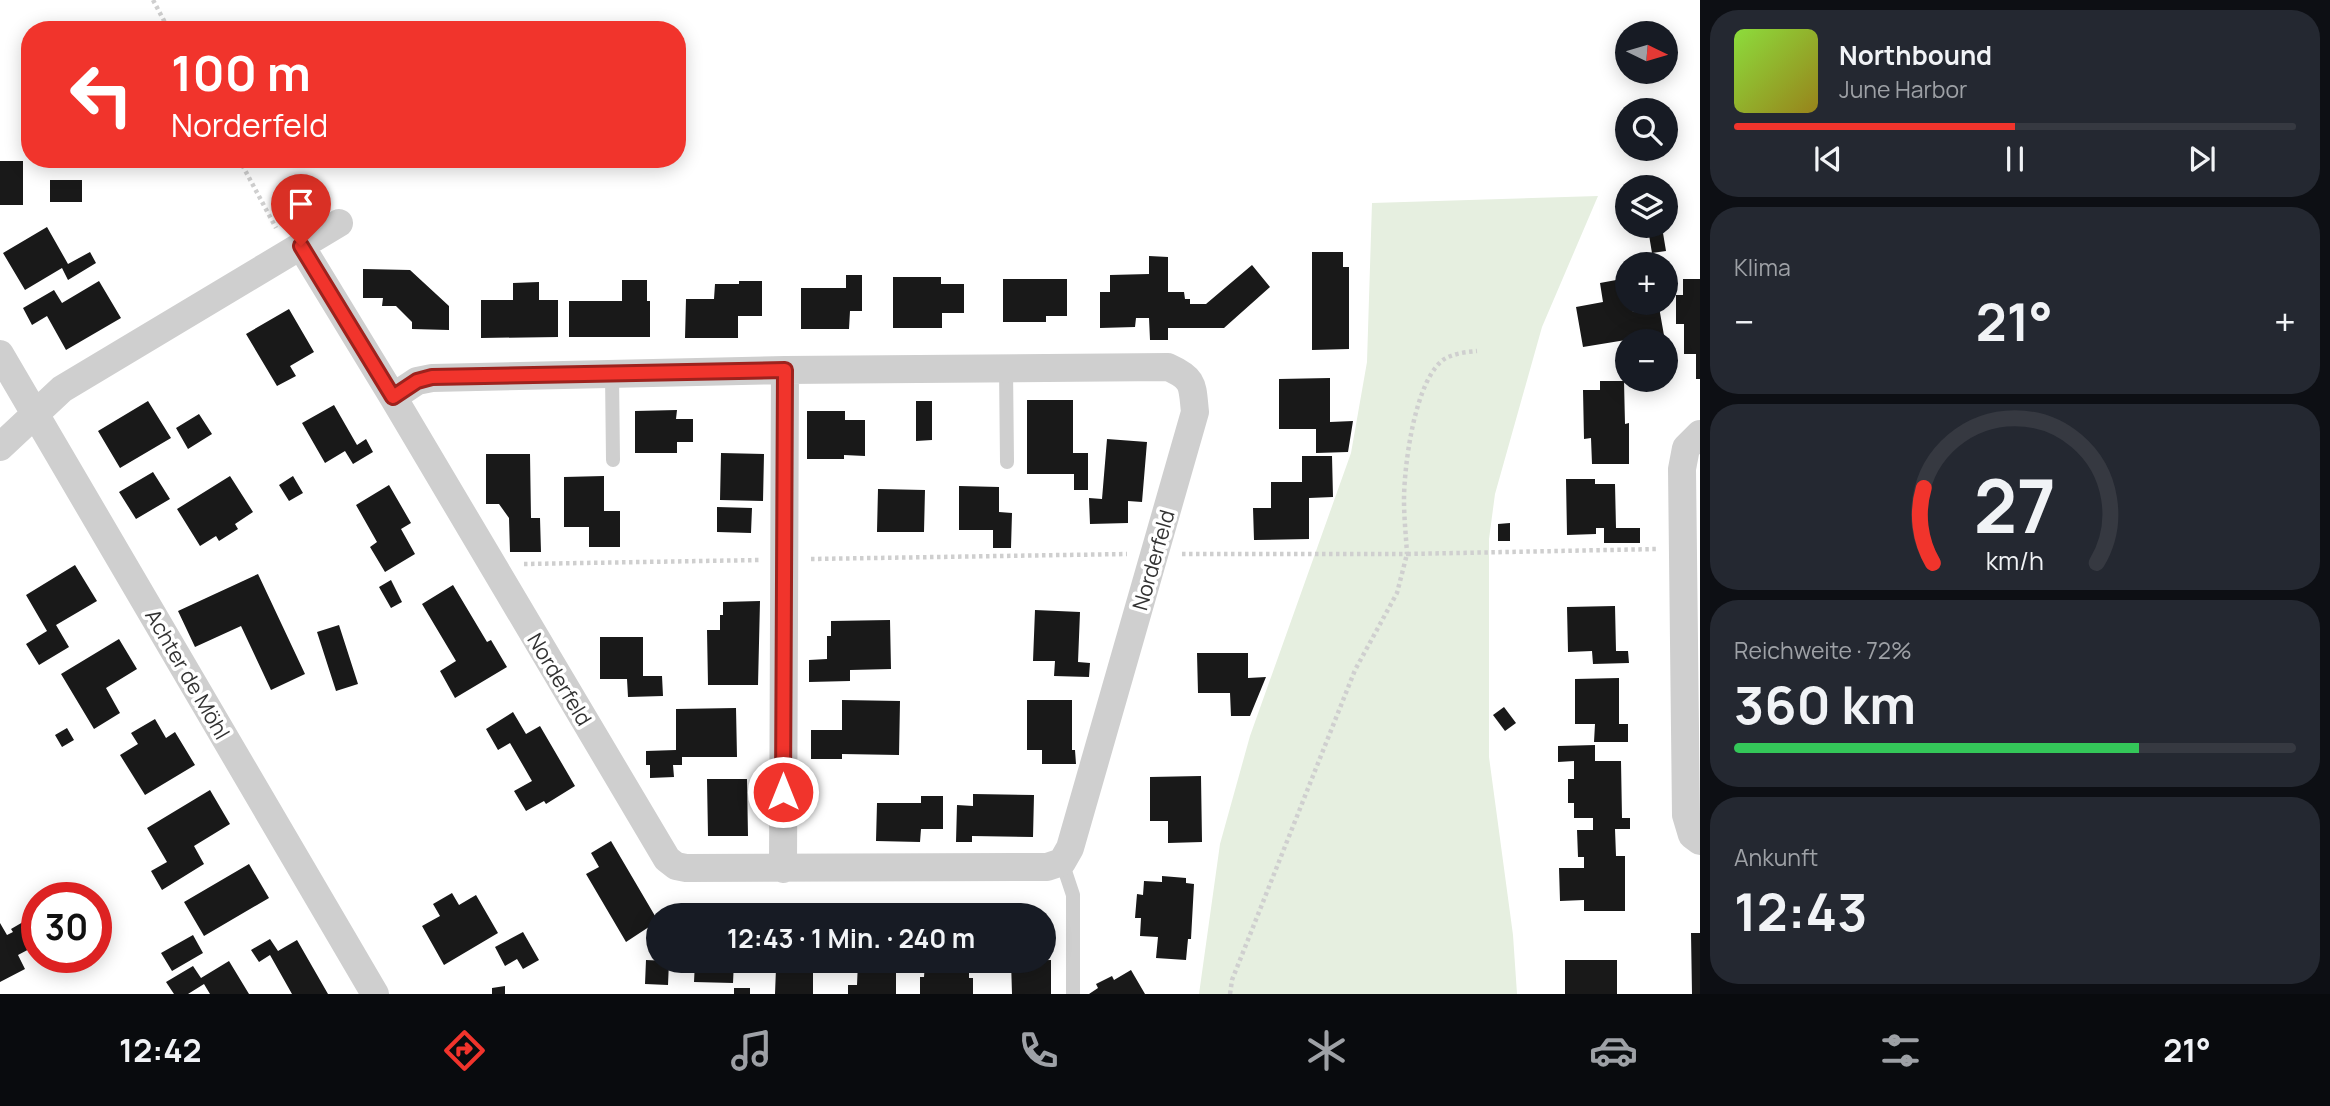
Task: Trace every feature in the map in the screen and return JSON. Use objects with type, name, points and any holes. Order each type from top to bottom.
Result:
[{"type":"street","points":[[0,447],[62,389],[340,223]]},
{"type":"street","name":"Norderfeld","points":[[301,246],[667,859],[676,866],[686,868],[783,869],[1047,867],[1062,862],[1070,848],[1195,412],[1192,383],[1184,374],[1168,367],[785,370],[432,377],[417,381],[393,397]]},
{"type":"street","name":"Achter de Möhl","points":[[0,354],[375,994]]},
{"type":"street","points":[[783,869],[785,370]]},
{"type":"street","points":[[1700,434],[1686,448],[1682,469],[1686,815],[1692,835],[1700,841]]},
{"type":"lane","points":[[1006,368],[1007,462]]},
{"type":"lane","points":[[612,374],[613,460]]},
{"type":"lane","points":[[1062,862],[1073,895],[1073,994]]},
{"type":"path","points":[[153,0],[164,21]]},
{"type":"path","points":[[244,168],[282,240],[301,246]]},
{"type":"path","points":[[1230,994],[1232,980],[1354,670],[1397,593],[1407,554],[1404,499],[1408,449],[1423,391],[1444,359],[1460,353],[1478,351]]},
{"type":"path","points":[[491,565],[1683,549]]},
{"type":"green space","points":[[1598,196],[1542,327],[1495,494],[1489,539],[1489,757],[1513,935],[1517,994],[1199,994],[1220,844],[1250,736],[1351,453],[1367,362],[1372,203]]},
{"type":"building","points":[[0,161],[21,161],[23,205],[0,205]]},
{"type":"building","points":[[50,180],[82,180],[82,202],[50,202]]},
{"type":"building","points":[[47,227],[68,264],[90,252],[96,263],[68,280],[62,268],[25,290],[3,253]]},
{"type":"building","points":[[1650,238],[1664,238],[1666,251],[1652,252]]},
{"type":"building","points":[[1312,252],[1343,252],[1343,267],[1349,267],[1349,349],[1312,350]]},
{"type":"building","points":[[1149,256],[1168,257],[1168,292],[1184,292],[1185,299],[1190,299],[1190,304],[1206,304],[1252,265],[1270,287],[1224,328],[1168,328],[1168,340],[1150,340],[1149,318],[1136,318],[1135,327],[1100,328],[1100,292],[1110,292],[1110,275],[1149,274]]},
{"type":"building","points":[[363,269],[410,270],[449,306],[449,330],[412,329],[412,322],[396,306],[382,306],[383,298],[363,298]]},
{"type":"building","points":[[846,275],[862,275],[862,311],[850,311],[849,329],[801,329],[801,288],[846,288]]},
{"type":"building","points":[[893,277],[941,277],[941,284],[964,284],[964,313],[942,313],[942,328],[893,328]]},
{"type":"building","points":[[1003,279],[1067,279],[1067,316],[1046,316],[1046,322],[1003,322]]},
{"type":"building","points":[[1683,279],[1700,279],[1700,379],[1696,379],[1696,354],[1684,354],[1684,324],[1676,324],[1678,295],[1683,295]]},
{"type":"building","points":[[622,280],[647,280],[650,337],[569,337],[569,301],[622,301]]},
{"type":"building","points":[[1615,280],[1615,315],[1660,315],[1663,329],[1615,329],[1615,342],[1583,347],[1576,307],[1603,302],[1600,283]]},
{"type":"building","points":[[99,281],[121,318],[66,350],[47,316],[32,325],[23,308],[54,290],[62,303]]},
{"type":"building","points":[[739,281],[762,281],[762,316],[738,316],[738,338],[685,338],[686,299],[714,299],[715,284],[739,284]]},
{"type":"building","points":[[539,282],[539,300],[558,300],[558,337],[481,338],[481,300],[513,300],[513,283]]},
{"type":"building","points":[[289,309],[314,352],[290,366],[296,376],[277,386],[246,334]]},
{"type":"building","points":[[1330,378],[1330,422],[1353,421],[1348,452],[1316,453],[1316,429],[1279,429],[1279,379]]},
{"type":"building","points":[[1600,381],[1615,381],[1615,392],[1624,392],[1625,424],[1629,423],[1629,464],[1592,464],[1591,438],[1584,439],[1583,390],[1600,390]]},
{"type":"building","points":[[1027,400],[1073,400],[1073,453],[1088,453],[1088,490],[1074,490],[1074,474],[1027,474]]},
{"type":"building","points":[[148,401],[171,438],[120,468],[98,431]]},
{"type":"building","points":[[916,401],[932,401],[932,440],[916,441]]},
{"type":"building","points":[[334,405],[357,445],[366,439],[373,452],[353,464],[345,451],[325,463],[302,423]]},
{"type":"building","points":[[677,410],[676,419],[693,419],[693,442],[677,442],[677,453],[635,453],[635,411]]},
{"type":"building","points":[[807,411],[845,411],[845,420],[865,420],[865,456],[807,459]]},
{"type":"building","points":[[199,414],[212,434],[188,449],[176,428]]},
{"type":"building","points":[[1107,439],[1147,442],[1142,502],[1128,501],[1128,523],[1090,524],[1089,498],[1102,499]]},
{"type":"building","points":[[721,453],[764,454],[763,501],[720,500]]},
{"type":"building","points":[[486,454],[530,454],[531,518],[540,518],[541,552],[510,552],[509,518],[499,504],[486,504]]},
{"type":"building","points":[[1302,456],[1332,456],[1333,497],[1309,498],[1309,539],[1254,540],[1253,508],[1271,508],[1271,482],[1302,482]]},
{"type":"building","points":[[153,472],[170,499],[136,519],[119,492]]},
{"type":"building","points":[[230,476],[253,512],[235,524],[238,529],[219,541],[216,536],[200,546],[177,509]]},
{"type":"building","points":[[293,476],[303,493],[289,501],[279,485]]},
{"type":"building","points":[[604,476],[604,511],[620,511],[620,547],[589,547],[589,527],[564,527],[564,477]]},
{"type":"building","points":[[1566,479],[1595,479],[1595,484],[1615,484],[1616,528],[1640,528],[1640,543],[1604,543],[1604,528],[1596,528],[1596,534],[1567,535]]},
{"type":"building","points":[[389,485],[411,523],[401,529],[415,554],[385,572],[370,547],[377,542],[356,505]]},
{"type":"building","points":[[959,486],[999,487],[999,512],[1012,513],[1011,548],[993,548],[993,530],[959,530]]},
{"type":"building","points":[[878,489],[925,490],[924,532],[877,532]]},
{"type":"building","points":[[717,507],[752,508],[751,533],[717,532]]},
{"type":"building","points":[[1510,523],[1510,541],[1498,541],[1498,524]]},
{"type":"building","points":[[75,565],[97,601],[56,625],[69,647],[39,665],[26,644],[47,631],[26,595]]},
{"type":"building","points":[[258,574],[305,674],[271,690],[241,626],[195,647],[178,611]]},
{"type":"building","points":[[391,580],[402,602],[391,608],[379,587]]},
{"type":"building","points":[[453,585],[487,642],[491,640],[507,667],[455,698],[440,671],[456,661],[422,604]]},
{"type":"building","points":[[760,601],[758,685],[708,685],[707,630],[720,630],[723,602]]},
{"type":"building","points":[[1615,606],[1616,651],[1628,651],[1629,663],[1593,664],[1592,651],[1568,652],[1567,607]]},
{"type":"building","points":[[1035,610],[1080,612],[1078,662],[1090,663],[1089,677],[1054,676],[1055,661],[1033,661]]},
{"type":"building","points":[[890,620],[891,669],[850,670],[850,681],[809,682],[809,660],[827,659],[827,636],[831,636],[831,621]]},
{"type":"building","points":[[339,625],[358,684],[336,691],[317,632]]},
{"type":"building","points":[[600,637],[643,637],[643,676],[662,676],[663,696],[628,697],[627,679],[600,679]]},
{"type":"building","points":[[119,639],[137,669],[106,688],[120,713],[94,729],[61,674]]},
{"type":"building","points":[[1197,653],[1248,653],[1248,678],[1266,677],[1250,716],[1231,716],[1230,693],[1198,693]]},
{"type":"building","points":[[1619,678],[1619,724],[1628,724],[1628,742],[1594,742],[1595,724],[1575,724],[1575,679]]},
{"type":"building","points":[[842,700],[900,701],[899,755],[842,754],[842,759],[811,759],[811,730],[842,730]]},
{"type":"building","points":[[1027,700],[1072,700],[1072,750],[1075,750],[1076,764],[1042,764],[1042,750],[1027,750]]},
{"type":"building","points":[[1504,707],[1516,723],[1505,731],[1493,715]]},
{"type":"building","points":[[736,708],[737,757],[682,757],[682,765],[673,765],[674,777],[650,778],[646,751],[676,750],[676,709]]},
{"type":"building","points":[[513,712],[526,734],[540,726],[575,786],[546,804],[544,801],[526,811],[514,791],[532,781],[510,743],[498,750],[486,729]]},
{"type":"building","points":[[155,719],[166,738],[175,732],[195,765],[145,795],[120,755],[138,744],[131,733]]},
{"type":"building","points":[[67,728],[74,740],[62,747],[55,735]]},
{"type":"building","points":[[1595,745],[1595,761],[1621,761],[1622,818],[1630,818],[1630,829],[1615,829],[1616,856],[1625,856],[1625,911],[1584,911],[1584,900],[1560,901],[1559,868],[1584,868],[1584,857],[1578,857],[1577,830],[1593,830],[1593,818],[1574,818],[1574,803],[1568,803],[1568,779],[1574,779],[1574,761],[1558,762],[1558,746]]},
{"type":"building","points":[[1201,776],[1202,842],[1168,843],[1168,821],[1150,821],[1150,777]]},
{"type":"building","points":[[707,779],[747,779],[748,836],[708,836]]},
{"type":"building","points":[[210,790],[230,824],[194,846],[204,864],[162,890],[151,871],[167,862],[147,828]]},
{"type":"building","points":[[973,794],[1034,795],[1033,837],[972,836],[972,842],[956,842],[957,805],[973,806]]},
{"type":"building","points":[[921,796],[943,796],[943,829],[921,829],[920,842],[876,841],[877,803],[921,803]]},
{"type":"building","points":[[611,841],[647,903],[646,929],[626,942],[586,874],[599,867],[591,853]]},
{"type":"building","points":[[249,864],[269,898],[204,936],[184,902]]},
{"type":"building","points":[[1162,876],[1186,878],[1186,883],[1194,884],[1191,939],[1188,939],[1186,960],[1156,958],[1158,937],[1140,936],[1141,918],[1135,918],[1137,894],[1143,895],[1144,881],[1162,882]]},
{"type":"building","points":[[452,893],[459,905],[476,895],[498,933],[444,965],[422,926],[440,916],[433,904]]},
{"type":"building","points":[[0,923],[7,935],[13,932],[11,929],[21,923],[21,953],[18,955],[21,971],[0,982]]},
{"type":"building","points":[[523,932],[539,960],[523,969],[517,959],[505,966],[495,947]]},
{"type":"building","points":[[1691,933],[1700,933],[1700,994],[1692,994]]},
{"type":"building","points":[[193,935],[203,953],[172,971],[161,953]]},
{"type":"building","points":[[270,939],[278,951],[297,940],[328,994],[292,994],[270,955],[259,962],[251,950]]},
{"type":"building","points":[[646,960],[646,973],[668,973],[668,985],[645,984]]},
{"type":"building","points":[[1565,960],[1617,960],[1617,994],[1565,994]]},
{"type":"building","points":[[229,961],[249,994],[210,994],[204,984],[188,994],[174,994],[166,982],[193,966],[201,978]]},
{"type":"building","points":[[1131,970],[1145,994],[1089,994],[1098,988],[1096,984],[1112,976],[1114,980]]},
{"type":"building","points":[[694,973],[733,973],[733,983],[694,982]]},
{"type":"building","points":[[776,973],[813,973],[813,994],[775,994]]},
{"type":"building","points":[[858,973],[896,973],[896,994],[848,994],[848,985],[857,985]]},
{"type":"building","points":[[924,973],[969,973],[969,978],[973,978],[973,994],[920,994],[920,977],[924,977]]},
{"type":"building","points":[[1011,973],[1051,973],[1051,994],[1012,994]]},
{"type":"building","points":[[505,986],[505,994],[492,994],[492,988]]},
{"type":"building","points":[[734,988],[750,988],[750,994],[734,994]]},
{"type":"route","points":[[301,246],[393,397],[417,381],[432,377],[785,370],[783,792]]}]
